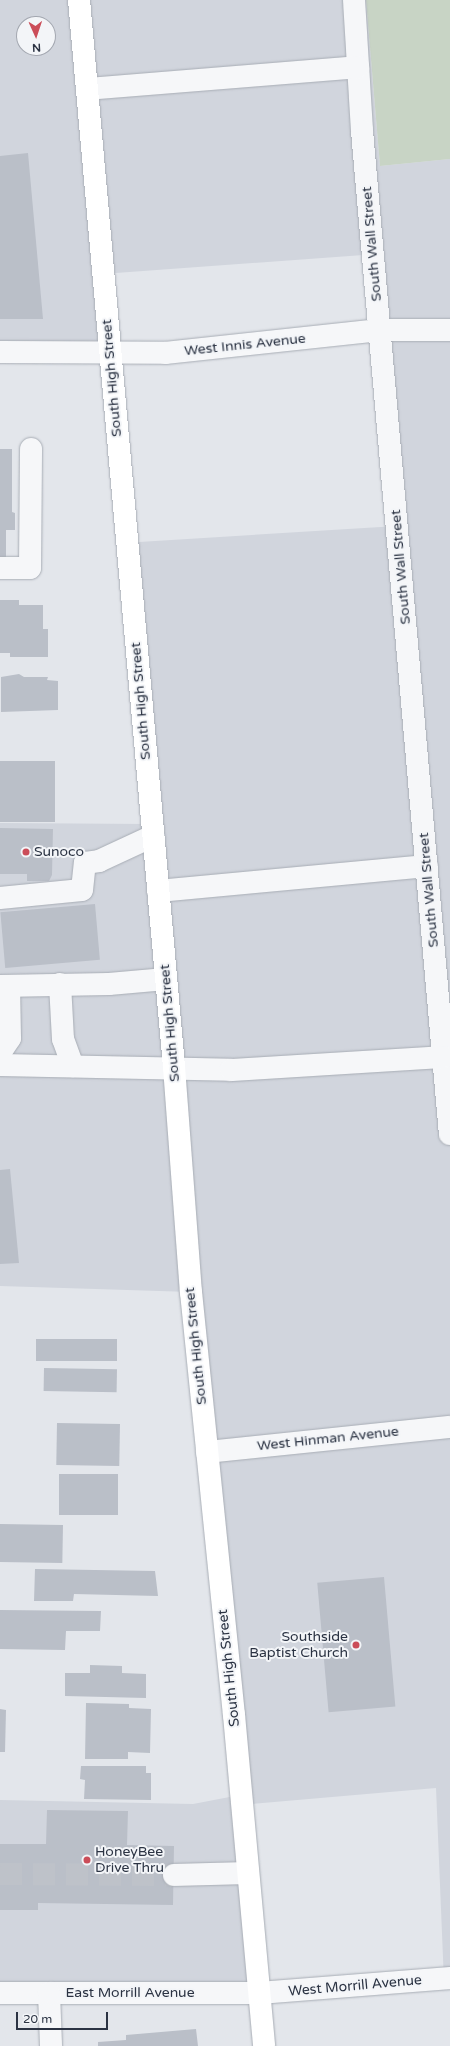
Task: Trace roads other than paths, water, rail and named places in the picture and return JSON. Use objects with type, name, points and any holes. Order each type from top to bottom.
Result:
[{"type":"main road","name":"South High Street","points":[[79,0],[109,353],[174,1066],[191,1292],[234,1714],[247,1873],[264,2046]]},
{"type":"street","name":"South Wall Street","points":[[354,0],[358,67],[380,330],[450,1134]]},
{"type":"street","points":[[87,89],[358,67]]},
{"type":"street","name":"West Innis Avenue","points":[[0,352],[165,353],[380,330],[450,330]]},
{"type":"street","points":[[0,568],[30,568],[31,449]]},
{"type":"street","points":[[0,898],[82,890],[85,863],[99,861],[153,836]]},
{"type":"street","points":[[158,891],[427,866]]},
{"type":"street","points":[[0,1053],[10,1038],[5,986],[109,984],[166,979]]},
{"type":"street","points":[[60,984],[63,1039],[73,1066]]},
{"type":"street","points":[[0,1065],[174,1066],[231,1070],[443,1056]]},
{"type":"street","name":"West Hinman Avenue","points":[[207,1452],[450,1427]]},
{"type":"street","points":[[174,1875],[247,1873]]},
{"type":"street","name":"West Morrill Avenue","points":[[259,1993],[450,1978]]},
{"type":"street","name":"East Morrill Avenue","points":[[0,1993],[259,1993]]},
{"type":"street","points":[[49,1993],[51,2046]]},
{"type":"tunnel","points":[[0,1874],[174,1875]]},
{"type":"place","name":"Sunoco","points":[[26,852]]},
{"type":"place","name":"Southside Baptist Church","points":[[356,1645]]},
{"type":"place","name":"HoneyBee Drive Thru","points":[[87,1860]]}]
